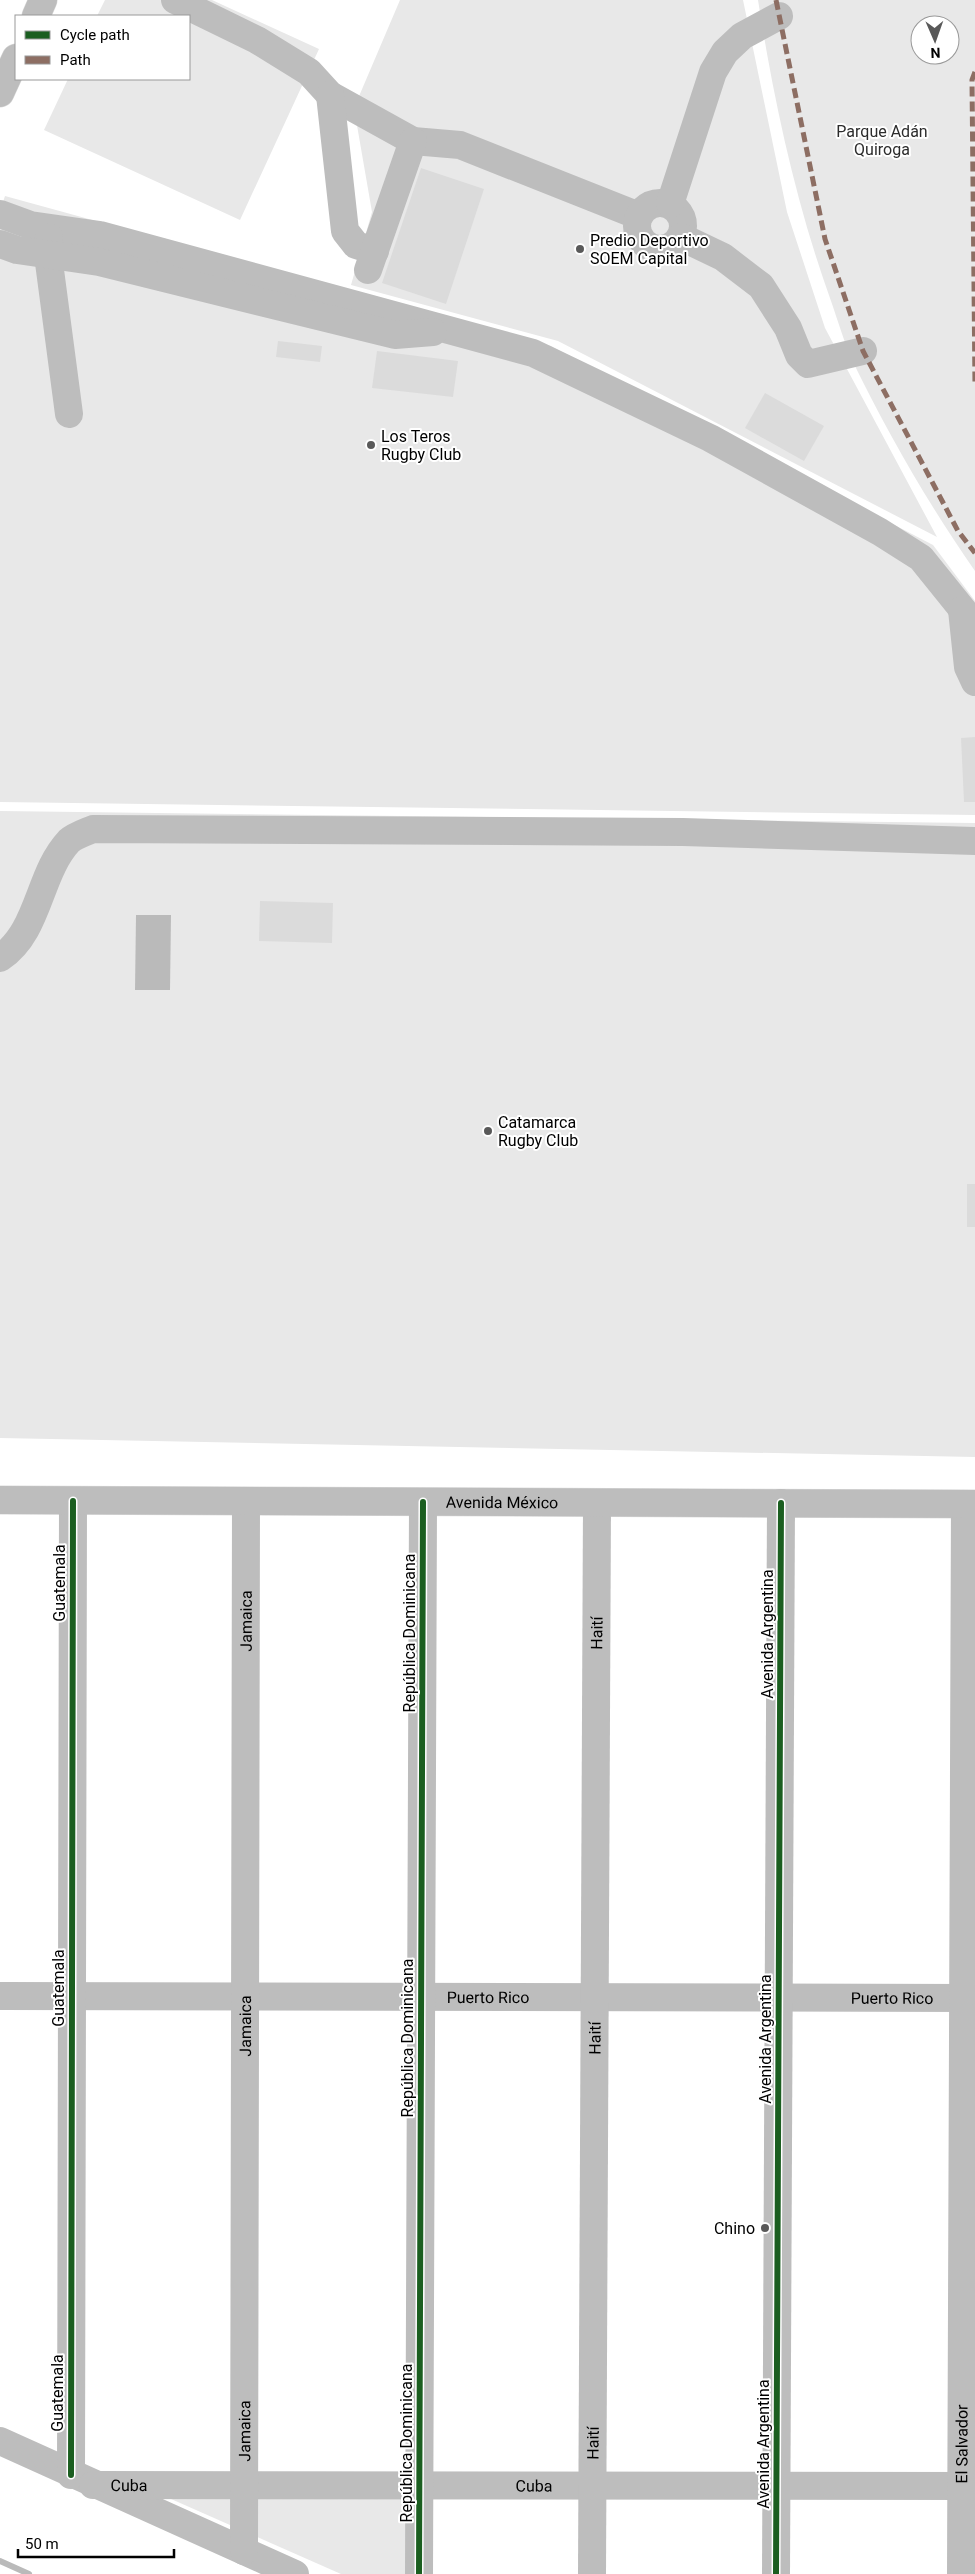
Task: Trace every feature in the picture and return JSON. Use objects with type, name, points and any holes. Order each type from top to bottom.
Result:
[{"type":"street","points":[[36,15],[43,0]]},
{"type":"street","points":[[175,0],[257,40],[309,72],[330,96],[413,141],[460,145],[639,216]]},
{"type":"street","points":[[670,204],[713,72],[725,52],[742,36],[779,16]]},
{"type":"street","points":[[0,93],[15,60]]},
{"type":"street","points":[[330,96],[345,231],[372,260],[413,141]]},
{"type":"street","points":[[663,202],[670,204],[681,215],[684,230],[681,237],[669,248],[653,248],[641,239],[637,223],[639,216],[649,205],[663,202]]},
{"type":"street","points":[[0,214],[30,225],[100,235],[533,353],[710,438],[880,532],[921,558],[969,617],[968,668],[975,682]]},
{"type":"street","points":[[50,228],[48,255],[69,414]]},
{"type":"street","points":[[681,237],[723,257],[761,286],[788,328],[799,356],[808,364],[863,351]]},
{"type":"street","points":[[0,244],[48,255],[99,262],[395,335],[451,330]]},
{"type":"street","points":[[0,958],[22,937],[56,863],[69,841],[93,829],[683,832],[975,841]]},
{"type":"street","name":"Avenida México","points":[[0,1500],[970,1504]]},
{"type":"street","name":"Guatemala","points":[[73,1501],[72,1996],[82,2480]]},
{"type":"street","name":"Jamaica","points":[[244,2552],[246,1501]]},
{"type":"street","name":"República Dominicana","points":[[419,2574],[423,1502]]},
{"type":"street","name":"Haití","points":[[592,2574],[597,1502]]},
{"type":"street","name":"Avenida Argentina","points":[[776,2574],[781,1503]]},
{"type":"street","name":"El Salvador","points":[[961,2574],[968,2486],[970,1504]]},
{"type":"street","name":"Puerto Rico","points":[[0,1996],[969,1998]]},
{"type":"street","points":[[0,2442],[296,2574]]},
{"type":"street","name":"Cuba","points":[[82,2480],[244,2485],[968,2486]]},
{"type":"green space","points":[[105,0],[212,0],[319,49],[240,220],[44,130],[68,80],[190,80],[190,15],[98,15]]},
{"type":"green space","name":"Predio Deportivo SOEM Capital","points":[[400,0],[743,0],[787,212],[825,328],[937,537],[558,341],[351,285],[372,212],[354,108]]},
{"type":"green space","name":"Parque Adán Quiroga","points":[[758,0],[975,0],[975,571],[941,521],[910,469],[880,416],[850,354],[807,227],[779,114]]},
{"type":"green space","name":"Los Teros Rugby Club","points":[[5,196],[551,346],[933,545],[975,601],[975,815],[0,802],[0,211]]},
{"type":"green space","name":"Catamarca Rugby Club","points":[[0,811],[975,823],[975,1457],[0,1438]]},
{"type":"green space","points":[[162,2495],[402,2498],[409,2507],[410,2574],[341,2574]]},
{"type":"shaded area","points":[[136,915],[171,915],[170,990],[135,990]]},
{"type":"building","points":[[421,168],[484,189],[446,304],[382,283]]},
{"type":"building","points":[[278,341],[322,346],[320,362],[276,357]]},
{"type":"building","points":[[377,351],[458,361],[453,397],[372,388]]},
{"type":"building","points":[[765,393],[824,426],[804,461],[745,428]]},
{"type":"building","points":[[975,737],[975,802],[964,802],[961,738]]},
{"type":"building","points":[[260,901],[333,903],[332,943],[259,941]]},
{"type":"building","points":[[967,1184],[975,1184],[975,1227],[967,1227]]},
{"type":"waterway","points":[[0,2561],[29,2574]]},
{"type":"marked path","points":[[776,0],[825,239],[863,351],[958,531],[975,553]]},
{"type":"marked path","points":[[975,72],[972,80],[975,386]]},
{"type":"cycle path","points":[[71,2475],[73,1501]]},
{"type":"cycle path","points":[[419,2574],[423,1502]]},
{"type":"cycle path","points":[[776,2574],[781,1503]]},
{"type":"place","name":"Predio Deportivo SOEM Capital","points":[[580,249]]},
{"type":"place","name":"Los Teros Rugby Club","points":[[371,445]]},
{"type":"place","name":"Catamarca Rugby Club","points":[[488,1131]]},
{"type":"place","name":"Chino","points":[[765,2228]]}]
